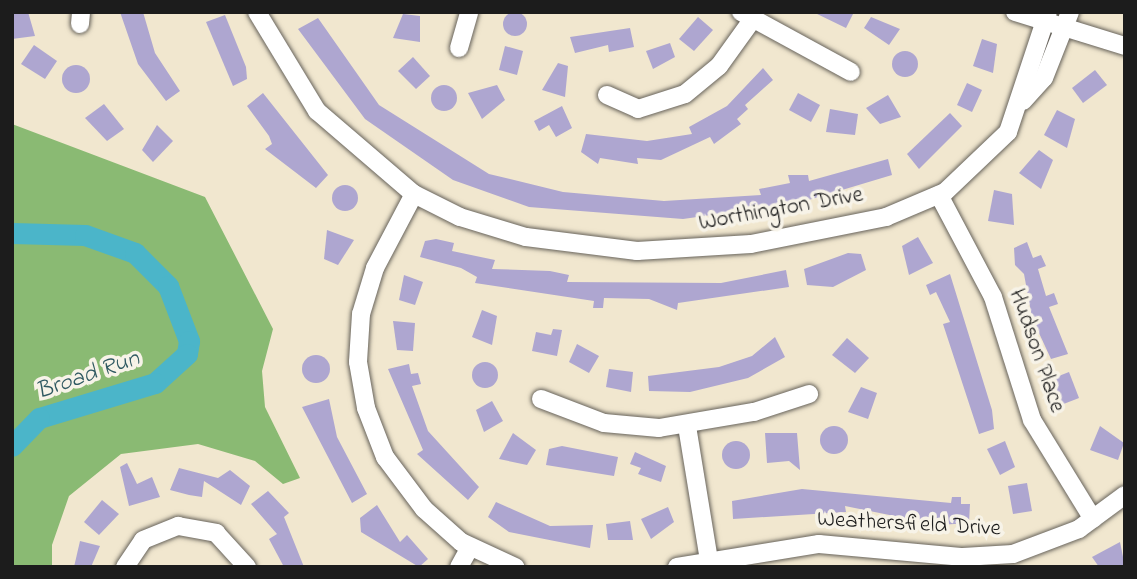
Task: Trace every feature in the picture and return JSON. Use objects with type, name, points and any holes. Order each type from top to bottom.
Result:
[{"type":"street","name":"Worthington Drive","points":[[257,12],[317,111],[414,194],[516,235],[637,251],[751,244],[886,217],[939,195],[997,147],[1023,101],[1044,78],[1067,20]]},
{"type":"street","points":[[459,48],[469,12]]},
{"type":"street","points":[[1015,12],[1067,20],[1125,46]]},
{"type":"street","points":[[607,95],[638,108],[685,94],[719,66],[746,16],[851,72]]},
{"type":"street","name":"Worthington Drive","points":[[1023,101],[1046,17]]},
{"type":"street","points":[[414,194],[367,290],[358,338],[360,382],[374,433],[396,475],[424,509],[470,548],[515,567]]},
{"type":"street","name":"Hudson Place","points":[[939,195],[993,297],[1032,419],[1093,519]]},
{"type":"street","points":[[541,399],[604,423],[687,426],[809,394]]},
{"type":"street","points":[[687,426],[709,564]]},
{"type":"street","name":"Weathersfield Drive","points":[[677,567],[843,543],[989,557],[1036,549],[1093,519],[1125,495]]},
{"type":"street","points":[[125,567],[143,540],[178,526],[216,533],[247,567]]},
{"type":"street","points":[[459,567],[470,548]]},
{"type":"green space","points":[[12,124],[205,197],[273,329],[262,371],[265,407],[300,478],[283,484],[255,461],[198,444],[121,454],[69,496],[52,545],[52,567],[12,567]]},
{"type":"building","points":[[12,12],[28,12],[35,36],[12,39]]},
{"type":"building","points":[[120,12],[143,12],[155,53],[180,91],[166,101],[138,64]]},
{"type":"building","points":[[515,12],[523,16],[527,24],[523,32],[515,36],[507,32],[503,24],[507,16]]},
{"type":"building","points":[[813,12],[854,12],[846,28]]},
{"type":"building","points":[[403,14],[420,16],[420,42],[393,38]]},
{"type":"building","points":[[225,15],[246,67],[247,79],[233,86],[206,22]]},
{"type":"building","points":[[698,17],[713,30],[694,51],[679,39]]},
{"type":"building","points":[[871,17],[900,29],[889,45],[864,28]]},
{"type":"building","points":[[318,18],[379,105],[489,174],[563,192],[664,201],[761,195],[759,189],[790,183],[788,175],[808,175],[809,181],[888,159],[892,175],[802,202],[683,219],[529,207],[453,180],[365,119],[298,29]]},
{"type":"building","points":[[630,28],[634,47],[609,52],[608,45],[575,53],[570,37]]},
{"type":"building","points":[[982,39],[997,44],[993,73],[973,66]]},
{"type":"building","points":[[670,43],[675,57],[653,69],[646,51]]},
{"type":"building","points":[[34,45],[57,61],[45,79],[21,64]]},
{"type":"building","points":[[505,46],[523,51],[517,75],[499,70]]},
{"type":"building","points":[[905,51],[914,55],[918,64],[914,73],[905,77],[896,73],[892,64],[896,55]]},
{"type":"building","points":[[413,57],[430,76],[416,89],[398,71]]},
{"type":"building","points":[[558,63],[568,66],[565,97],[542,90]]},
{"type":"building","points":[[76,65],[86,69],[90,79],[86,89],[76,93],[66,89],[62,79],[66,69]]},
{"type":"building","points":[[763,68],[773,80],[745,105],[748,109],[737,119],[741,124],[714,144],[710,137],[661,160],[637,158],[638,164],[600,158],[598,164],[581,152],[586,134],[647,141],[692,134],[689,127],[727,106]]},
{"type":"building","points":[[1095,70],[1107,85],[1083,103],[1072,88]]},
{"type":"building","points":[[967,83],[982,90],[972,112],[957,105]]},
{"type":"building","points":[[444,85],[453,89],[457,98],[453,107],[444,111],[435,107],[431,98],[435,89]]},
{"type":"building","points":[[497,85],[505,100],[482,119],[468,93]]},
{"type":"building","points":[[263,93],[328,175],[316,188],[265,149],[272,144],[269,136],[247,106]]},
{"type":"building","points":[[798,93],[820,105],[811,122],[789,110]]},
{"type":"building","points":[[888,95],[901,117],[880,124],[866,108]]},
{"type":"building","points":[[104,104],[124,129],[107,141],[85,118]]},
{"type":"building","points":[[562,106],[572,128],[556,137],[549,125],[539,131],[534,121]]},
{"type":"building","points":[[830,109],[858,114],[855,135],[826,132]]},
{"type":"building","points":[[1057,110],[1075,119],[1067,148],[1044,135]]},
{"type":"building","points":[[950,113],[962,126],[919,169],[907,154]]},
{"type":"building","points":[[157,125],[173,141],[153,162],[142,150]]},
{"type":"building","points":[[1039,150],[1053,160],[1041,189],[1019,173]]},
{"type":"building","points":[[345,185],[354,189],[358,198],[354,207],[345,211],[336,207],[332,198],[336,189]]},
{"type":"building","points":[[994,190],[1012,194],[1014,225],[988,221]]},
{"type":"building","points":[[327,230],[354,240],[338,265],[324,259]]},
{"type":"building","points":[[918,237],[933,263],[909,275],[902,246]]},
{"type":"building","points":[[436,239],[454,243],[452,251],[495,260],[492,269],[550,271],[569,275],[567,282],[721,283],[786,270],[789,287],[678,303],[677,310],[649,299],[604,298],[603,308],[593,308],[594,301],[475,283],[477,277],[461,268],[420,257],[425,241]]},
{"type":"building","points":[[1027,242],[1033,258],[1041,255],[1046,266],[1038,269],[1046,296],[1054,293],[1058,304],[1049,307],[1068,354],[1051,359],[1032,318],[1024,274],[1015,265],[1014,248]]},
{"type":"building","points":[[848,253],[861,254],[866,270],[833,287],[807,285],[804,269]]},
{"type":"building","points":[[950,274],[992,410],[994,429],[979,434],[943,324],[950,322],[936,292],[930,295],[926,285]]},
{"type":"building","points":[[404,275],[423,282],[415,305],[399,300]]},
{"type":"building","points":[[482,310],[497,316],[492,345],[472,337]]},
{"type":"building","points":[[393,321],[415,323],[413,351],[397,350]]},
{"type":"building","points":[[553,329],[562,330],[557,356],[532,351],[536,332],[551,335]]},
{"type":"building","points":[[775,337],[785,357],[748,378],[690,392],[649,391],[648,376],[719,367],[752,356]]},
{"type":"building","points":[[847,338],[869,358],[855,373],[832,355]]},
{"type":"building","points":[[577,344],[599,356],[589,373],[569,362]]},
{"type":"building","points":[[316,355],[326,359],[330,369],[326,379],[316,383],[306,379],[302,369],[306,359]]},
{"type":"building","points":[[485,362],[494,366],[498,375],[494,384],[485,388],[476,384],[472,375],[476,366]]},
{"type":"building","points":[[409,364],[411,374],[418,373],[421,384],[412,386],[428,431],[479,487],[468,500],[417,454],[423,450],[388,369]]},
{"type":"building","points":[[609,369],[633,372],[631,392],[606,387]]},
{"type":"building","points":[[1069,372],[1079,398],[1061,405],[1051,379]]},
{"type":"building","points":[[861,387],[877,393],[868,419],[848,412]]},
{"type":"building","points":[[329,399],[337,437],[367,494],[352,503],[302,407]]},
{"type":"building","points":[[492,401],[503,421],[484,432],[476,410]]},
{"type":"building","points":[[834,426],[844,430],[848,440],[844,450],[834,454],[824,450],[820,440],[824,430]]},
{"type":"building","points":[[1100,426],[1124,443],[1118,460],[1090,450]]},
{"type":"building","points":[[513,433],[536,450],[527,465],[499,459]]},
{"type":"building","points":[[765,433],[797,433],[800,470],[789,461],[767,463]]},
{"type":"building","points":[[736,441],[746,445],[750,455],[746,465],[736,469],[726,465],[722,455],[726,445]]},
{"type":"building","points":[[1005,441],[1015,467],[1000,475],[987,449]]},
{"type":"building","points":[[562,446],[618,457],[614,476],[546,465],[549,449]]},
{"type":"building","points":[[635,452],[666,466],[661,482],[638,474],[641,468],[630,464]]},
{"type":"building","points":[[127,463],[137,484],[152,477],[160,497],[129,506],[120,467]]},
{"type":"building","points":[[179,468],[218,478],[230,470],[250,486],[241,505],[204,481],[202,497],[170,490]]},
{"type":"building","points":[[1027,483],[1032,511],[1013,514],[1008,486]]},
{"type":"building","points":[[802,489],[951,503],[952,497],[961,497],[961,504],[970,504],[969,523],[939,525],[845,506],[846,512],[733,519],[732,501]]},
{"type":"building","points":[[268,491],[289,513],[284,517],[304,567],[284,567],[269,539],[277,534],[251,504]]},
{"type":"building","points":[[102,500],[119,514],[99,535],[84,522]]},
{"type":"building","points":[[496,502],[550,526],[593,525],[590,548],[509,532],[488,517]]},
{"type":"building","points":[[377,505],[400,542],[407,535],[428,559],[419,567],[361,532],[360,518]]},
{"type":"building","points":[[668,507],[674,522],[651,539],[641,519]]},
{"type":"building","points":[[630,521],[633,540],[608,540],[606,524]]},
{"type":"building","points":[[80,541],[100,546],[91,567],[74,567]]},
{"type":"building","points":[[1120,542],[1125,567],[1099,567],[1092,557]]},
{"type":"waterway","name":"Broad Run","points":[[12,233],[85,235],[135,253],[168,286],[189,341],[187,354],[155,383],[39,418],[12,446]]}]
